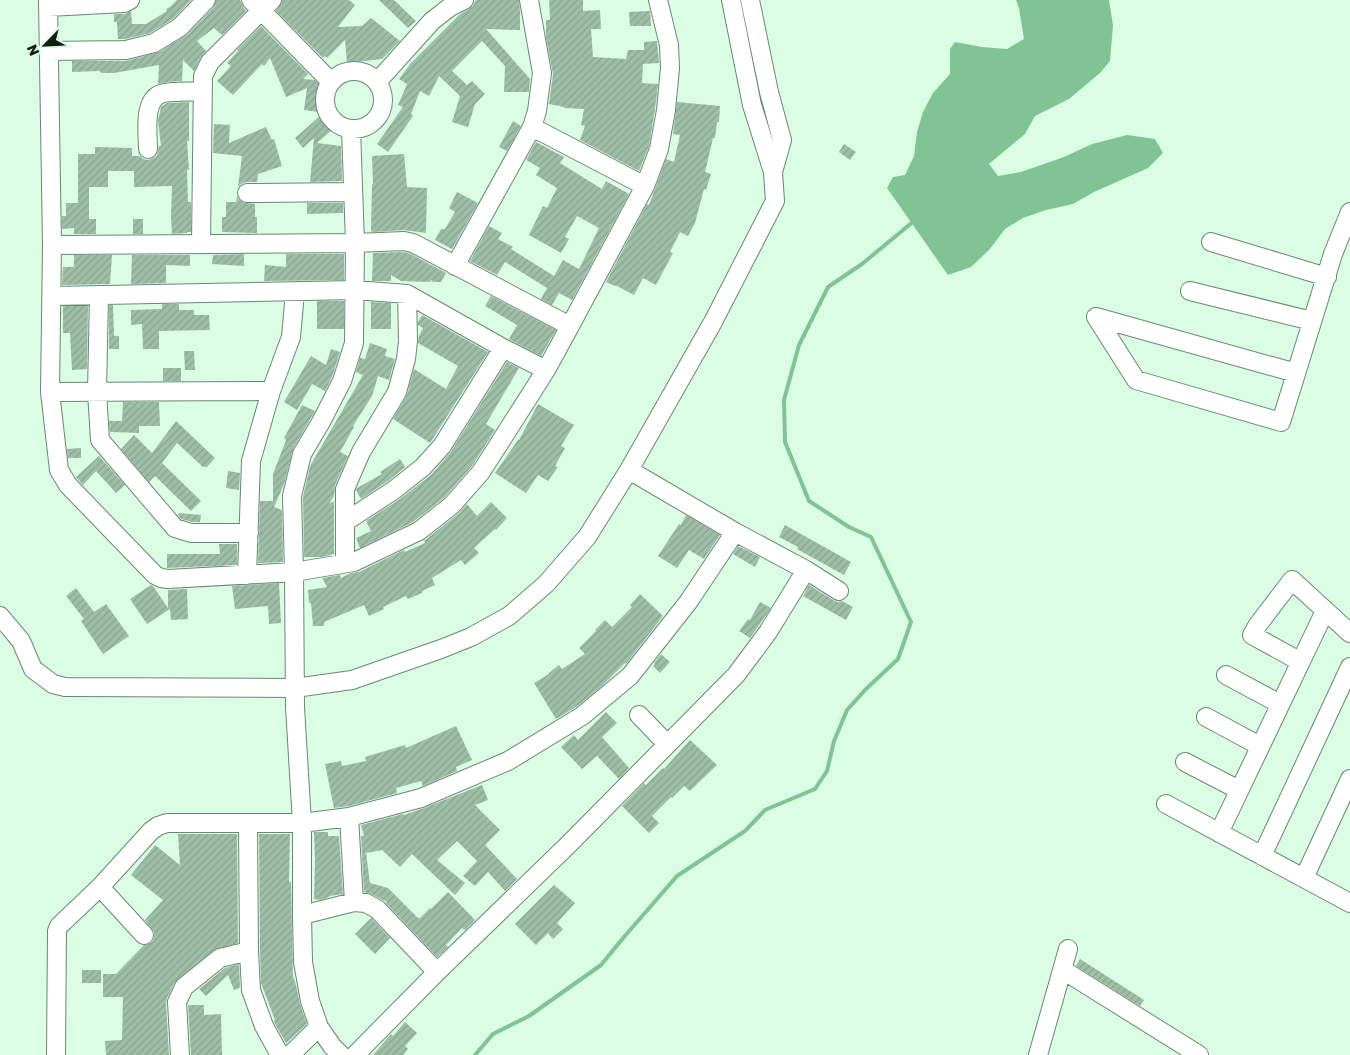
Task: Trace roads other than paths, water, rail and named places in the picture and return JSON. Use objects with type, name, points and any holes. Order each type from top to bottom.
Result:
[{"type":"street","points":[[130,0],[124,3],[107,5],[48,4],[52,245],[50,392],[59,470],[68,485],[155,575],[168,579],[294,572],[354,562],[419,530],[452,505],[481,472],[546,370],[645,186],[659,149],[666,110],[670,68],[669,45],[658,0]]},
{"type":"street","points":[[48,52],[126,50],[154,43],[180,27],[206,0]]},
{"type":"street","points":[[377,82],[432,21],[450,7],[464,0]]},
{"type":"street","points":[[455,266],[532,127],[537,111],[542,72],[529,0]]},
{"type":"street","points":[[0,616],[21,641],[33,669],[52,684],[65,687],[295,688],[352,680],[471,637],[509,616],[546,584],[587,537],[629,470],[713,322],[775,201],[773,172],[752,105],[731,0]]},
{"type":"street","points":[[750,0],[769,92],[782,140],[773,172]]},
{"type":"street","points":[[201,244],[203,76],[210,62],[262,4],[331,82]]},
{"type":"street","points":[[346,72],[362,72],[377,82],[382,90],[384,100],[382,110],[370,126],[361,129],[342,127],[329,115],[325,98],[331,82],[338,76],[346,72]]},
{"type":"street","points":[[148,149],[148,109],[153,99],[162,93],[203,91]]},
{"type":"street","points":[[532,127],[645,186]]},
{"type":"street","points":[[341,1055],[332,1046],[319,1027],[310,1001],[304,962],[302,823],[295,688],[292,496],[302,454],[342,381],[354,343],[355,244],[351,129]]},
{"type":"street","points":[[247,192],[353,192]]},
{"type":"street","points":[[1296,373],[1096,317],[1136,380],[1281,422],[1333,254],[1350,212]]},
{"type":"street","points":[[52,245],[355,244],[404,240],[570,326]]},
{"type":"street","points":[[1211,242],[1326,276]]},
{"type":"street","points":[[52,296],[355,290],[407,294],[546,370]]},
{"type":"street","points":[[1190,291],[1312,322]]},
{"type":"street","points":[[247,575],[251,461],[271,391],[291,336],[295,292]]},
{"type":"street","points":[[345,563],[346,489],[361,452],[397,392],[406,359],[408,341],[407,294]]},
{"type":"street","points":[[99,296],[97,392],[100,440],[175,528],[191,533],[249,533]]},
{"type":"street","points":[[345,522],[394,490],[422,467],[442,446],[504,348]]},
{"type":"street","points":[[50,392],[271,391]]},
{"type":"street","points":[[629,470],[735,532],[806,570],[839,591]]},
{"type":"street","points":[[56,1055],[57,931],[59,926],[100,887],[151,831],[167,823],[302,823],[349,817],[421,798],[508,762],[582,716],[630,676],[689,601],[735,532]]},
{"type":"street","points":[[355,1055],[437,972],[569,844],[736,675],[768,632],[806,570]]},
{"type":"street","points":[[1301,662],[1252,635],[1292,580],[1350,633]]},
{"type":"street","points":[[1219,833],[1325,610]]},
{"type":"street","points":[[1262,856],[1350,667]]},
{"type":"street","points":[[1226,675],[1280,704]]},
{"type":"street","points":[[639,715],[667,744]]},
{"type":"street","points":[[1206,717],[1260,746]]},
{"type":"street","points":[[1185,762],[1239,790]]},
{"type":"street","points":[[1304,878],[1350,779]]},
{"type":"street","points":[[1166,804],[1304,878],[1348,898]]},
{"type":"street","points":[[349,817],[354,902]]},
{"type":"street","points":[[248,824],[251,990],[264,1026],[280,1055]]},
{"type":"street","points":[[100,887],[144,935]]},
{"type":"street","points":[[302,914],[354,902],[366,903],[377,909],[437,972]]},
{"type":"street","points":[[1038,1055],[1068,949]]},
{"type":"street","points":[[180,1055],[177,1002],[184,987],[220,958],[249,951]]},
{"type":"street","points":[[1063,970],[1199,1055]]},
{"type":"street","points":[[290,1055],[319,1027]]},
{"type":"waterway","points":[[475,1055],[493,1034],[529,1016],[601,965],[677,876],[745,831],[765,810],[815,789],[827,771],[834,741],[847,710],[898,659],[911,622],[871,537],[849,527],[809,501],[785,442],[784,400],[799,345],[828,287],[862,264],[914,221]]}]
